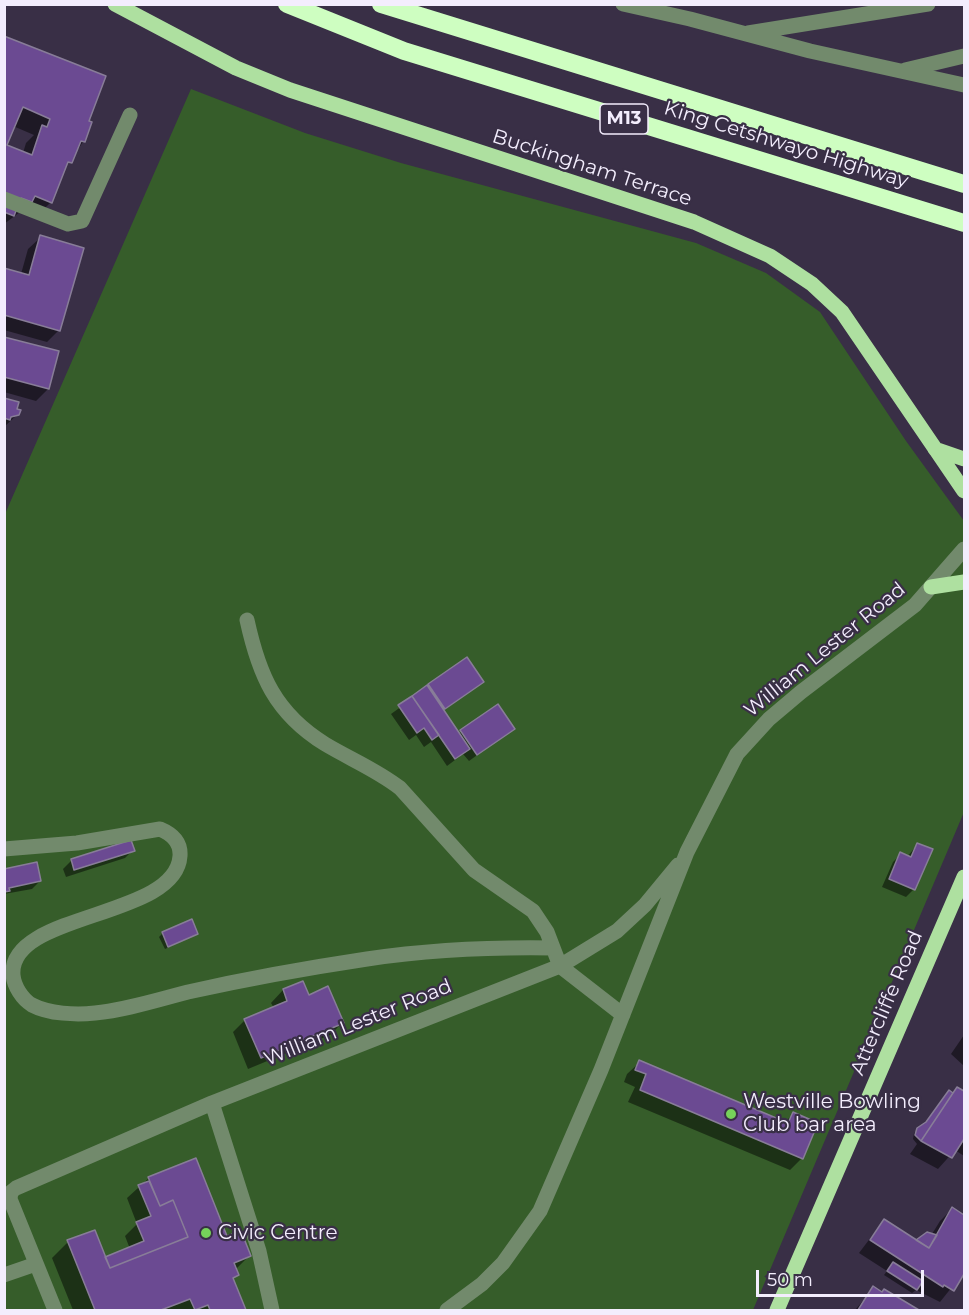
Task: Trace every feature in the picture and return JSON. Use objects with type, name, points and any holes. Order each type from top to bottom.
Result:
[{"type":"highway","name":"King Cetshwayo Highway","points":[[287,4],[405,51],[964,223]]},
{"type":"highway","name":"King Cetshwayo Highway","points":[[381,4],[964,184]]},
{"type":"main road","name":"Buckingham Terrace","points":[[115,4],[236,68],[290,90],[694,222],[770,256],[819,290],[842,312],[964,491]]},
{"type":"main road","points":[[935,448],[964,459]]},
{"type":"main road","points":[[931,587],[964,582]]},
{"type":"main road","name":"Attercliffe Road","points":[[777,1311],[964,877]]},
{"type":"lane","points":[[623,4],[690,19],[739,34],[964,85]]},
{"type":"lane","points":[[659,4],[690,19]]},
{"type":"lane","points":[[739,34],[928,4]]},
{"type":"lane","points":[[902,71],[964,57]]},
{"type":"lane","points":[[4,200],[68,224],[82,222],[130,115]]},
{"type":"lane","name":"William Lester Road","points":[[447,1311],[482,1284],[503,1263],[531,1227],[597,1081],[665,914],[687,852],[726,772],[750,739],[801,692],[901,618],[964,549]]},
{"type":"lane","points":[[247,620],[261,672],[271,692],[304,730],[387,778],[400,788],[474,870],[533,911],[544,926],[560,966],[623,1015]]},
{"type":"lane","points":[[4,849],[77,843],[160,829],[169,833],[180,849],[176,868],[162,884],[121,906],[40,935],[10,958],[16,987],[32,1004],[50,1011],[92,1014],[115,1011],[228,984],[369,959],[489,947],[552,948]]},
{"type":"lane","name":"William Lester Road","points":[[9,1207],[10,1194],[16,1188],[212,1103],[560,966],[598,944],[632,918],[687,852]]},
{"type":"lane","points":[[212,1103],[259,1251],[272,1311]]},
{"type":"lane","points":[[9,1207],[55,1311]]},
{"type":"lane","points":[[4,1275],[36,1264]]},
{"type":"green space","points":[[191,89],[305,133],[401,163],[696,243],[766,273],[820,312],[906,441],[964,521],[964,812],[753,1310],[5,1310],[5,514]]},
{"type":"building","points":[[4,36],[106,76],[89,121],[92,122],[85,142],[81,141],[72,163],[68,162],[52,203],[35,196],[32,202],[21,198],[14,216],[4,212]],"holes":[[[23,107],[50,119],[47,127],[42,125],[32,155],[7,145]]]},
{"type":"building","points":[[40,235],[84,248],[60,331],[4,315],[4,268],[29,275]]},
{"type":"building","points":[[4,337],[59,351],[49,389],[4,377]]},
{"type":"building","points":[[4,398],[19,402],[17,409],[21,410],[19,415],[11,417],[10,420],[4,418]]},
{"type":"building","points":[[467,657],[484,682],[445,709],[428,684]]},
{"type":"building","points":[[427,685],[470,749],[455,759],[412,696]]},
{"type":"building","points":[[412,696],[439,735],[432,740],[424,728],[417,733],[398,705]]},
{"type":"building","points":[[498,704],[515,729],[477,755],[460,730]]},
{"type":"building","points":[[131,840],[135,851],[74,870],[71,859]]},
{"type":"building","points":[[917,843],[933,849],[915,890],[889,879],[900,852],[911,857]]},
{"type":"building","points":[[37,862],[41,881],[9,888],[10,891],[4,892],[4,869]]},
{"type":"building","points":[[192,919],[198,934],[168,947],[162,932]]},
{"type":"building","points":[[303,981],[309,995],[328,986],[344,1023],[261,1058],[244,1019],[287,1001],[283,989]]},
{"type":"building","points":[[639,1060],[788,1123],[793,1112],[818,1123],[803,1159],[640,1090],[646,1074],[635,1070]]},
{"type":"building","points":[[957,1087],[964,1091],[964,1139],[952,1158],[921,1141]]},
{"type":"building","points":[[949,1090],[953,1093],[921,1141],[915,1135],[917,1128],[926,1122]]},
{"type":"building","name":"Civic Centre","points":[[196,1158],[227,1236],[241,1231],[251,1256],[234,1263],[239,1275],[233,1278],[246,1310],[210,1310],[208,1305],[195,1310],[190,1299],[161,1310],[95,1310],[67,1240],[95,1230],[110,1268],[188,1237],[173,1200],[160,1206],[148,1177]]},
{"type":"building","points":[[149,1181],[160,1206],[173,1200],[188,1237],[110,1268],[105,1257],[144,1241],[136,1222],[151,1216],[138,1185]]},
{"type":"building","points":[[952,1207],[964,1215],[964,1274],[954,1291],[944,1285],[943,1287],[870,1240],[884,1219],[929,1248]]},
{"type":"building","points":[[927,1232],[937,1235],[929,1248],[916,1240]]},
{"type":"building","points":[[893,1262],[923,1281],[917,1290],[887,1271]]},
{"type":"building","points":[[873,1286],[882,1292],[884,1289],[919,1310],[858,1310]]},
{"type":"place","name":"Westville Bowling Club bar area","points":[[731,1114]]},
{"type":"place","name":"Civic Centre","points":[[206,1233]]}]
